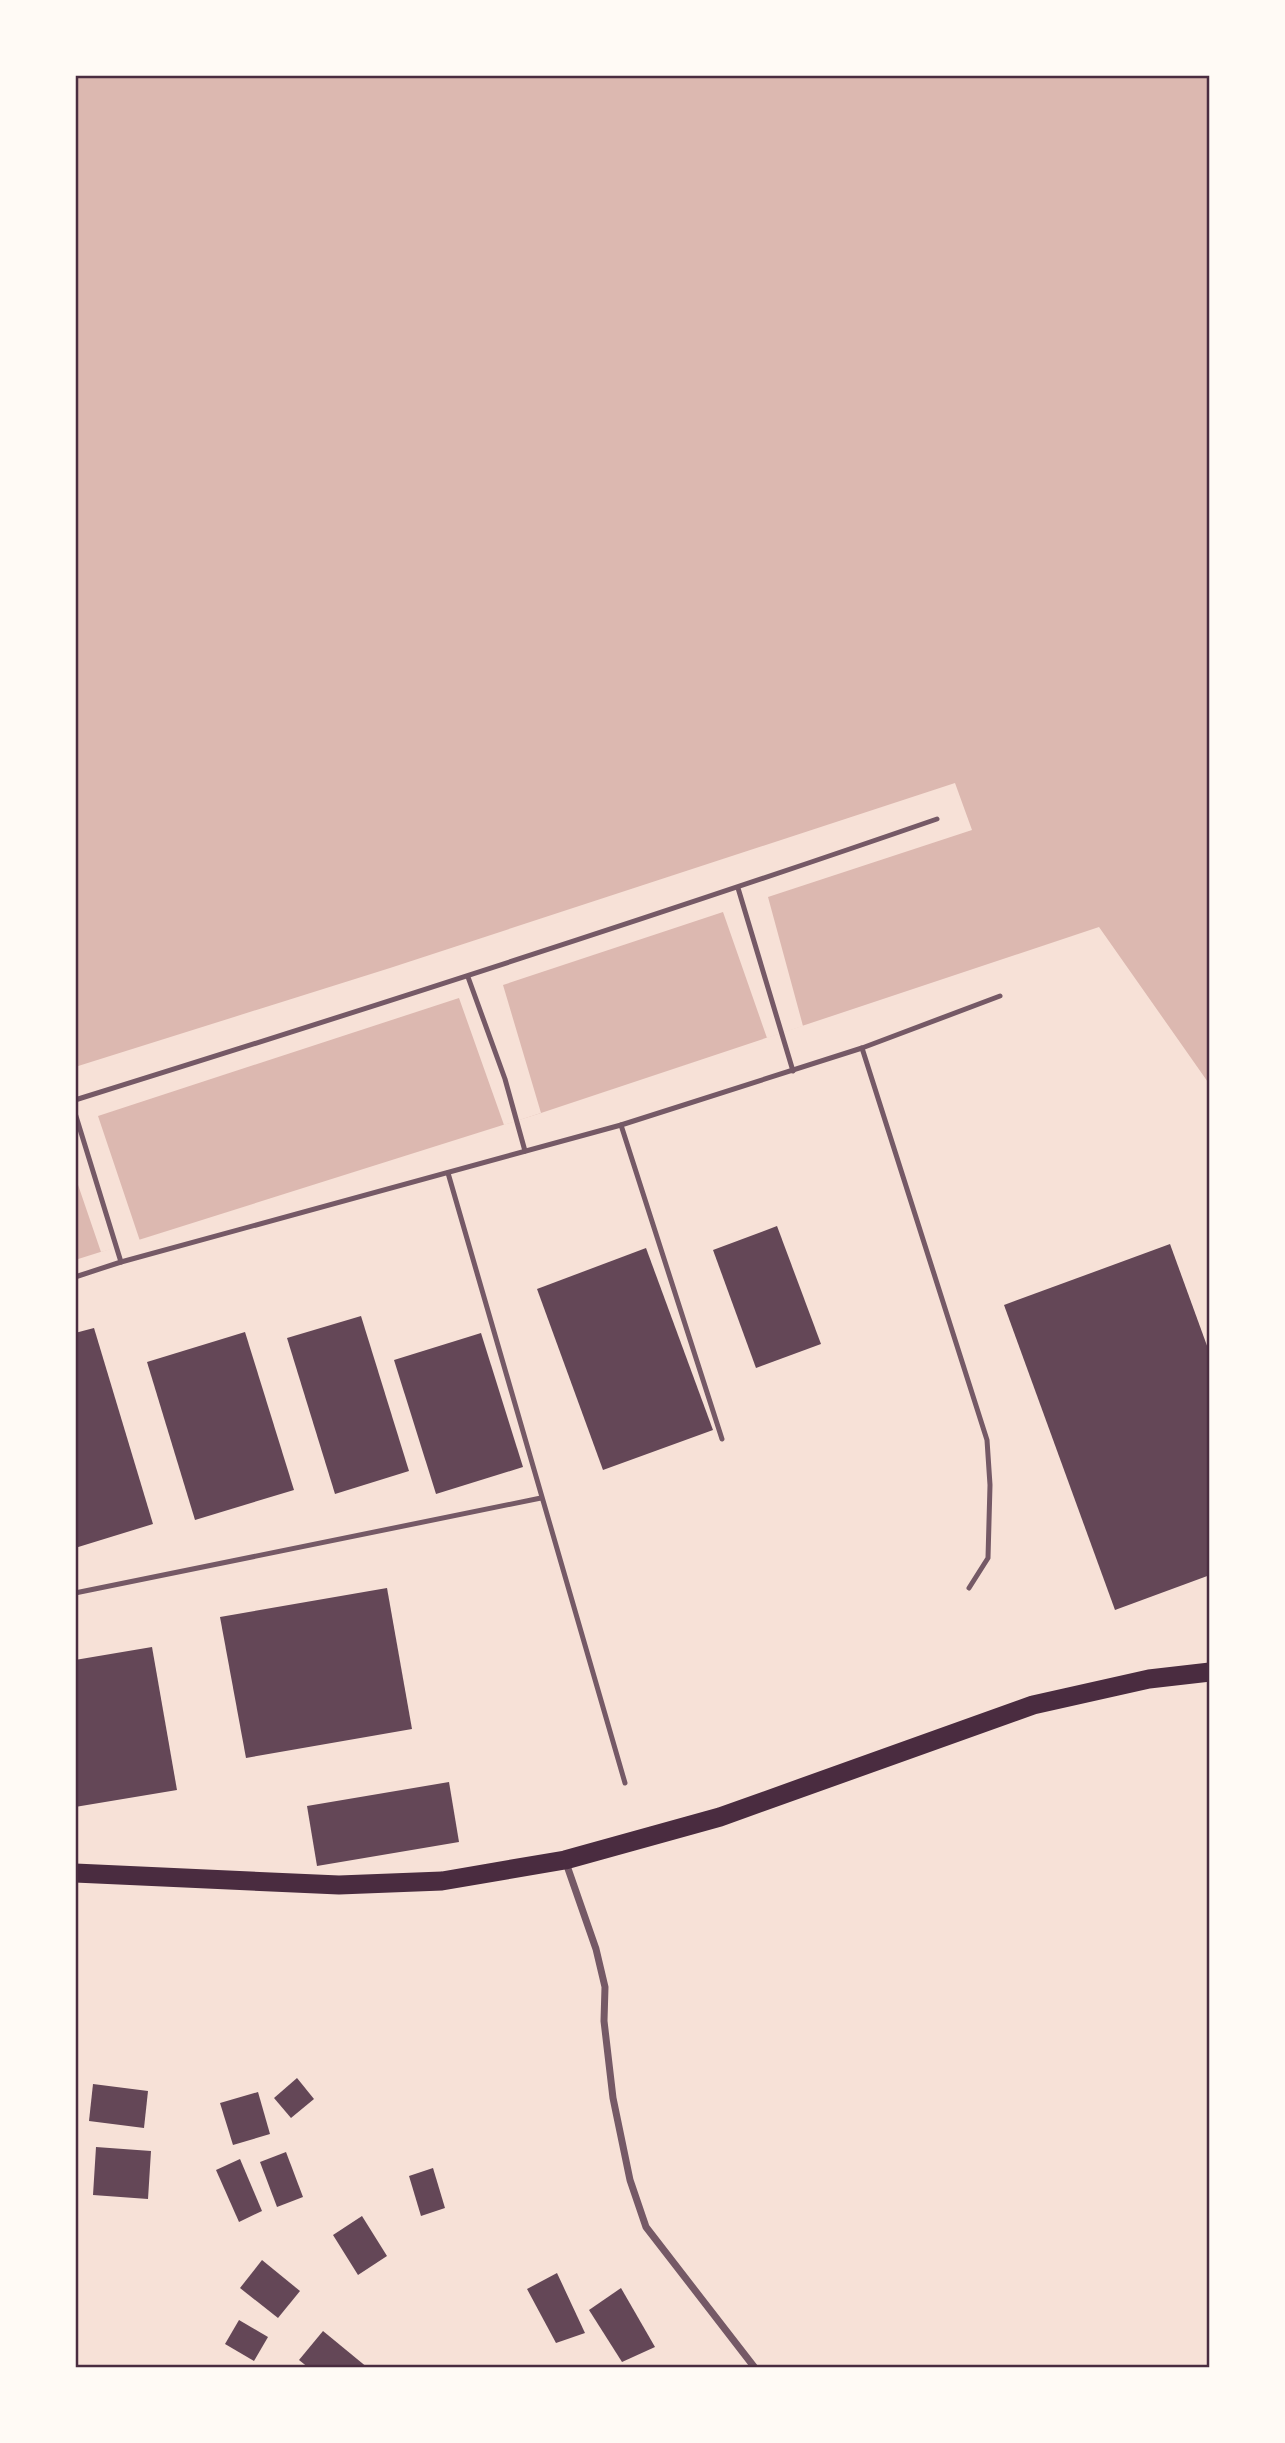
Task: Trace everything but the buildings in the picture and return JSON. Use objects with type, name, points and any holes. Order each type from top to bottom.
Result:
[{"type":"highway","points":[[75,1873],[339,1885],[442,1881],[565,1860],[720,1818],[1033,1706],[1149,1679],[1210,1672]]},
{"type":"street","points":[[565,1860],[596,1949],[605,1987],[604,2021],[613,2098],[629,2180],[646,2227],[755,2368]]},
{"type":"lane","points":[[75,1100],[468,977],[937,819]]},
{"type":"lane","points":[[738,888],[793,1071]]},
{"type":"lane","points":[[468,977],[505,1079],[525,1151]]},
{"type":"lane","points":[[75,1277],[121,1262],[621,1125],[862,1048],[1000,996]]},
{"type":"lane","points":[[862,1048],[986,1440],[990,1485],[988,1558],[970,1588]]},
{"type":"lane","points":[[75,1113],[121,1262]]},
{"type":"lane","points":[[621,1125],[722,1439]]},
{"type":"lane","points":[[448,1173],[625,1783]]},
{"type":"lane","points":[[75,1594],[541,1498]]},
{"type":"shaded area","points":[[75,75],[1210,75],[1210,1085],[1099,927],[541,1113],[75,1260]]},
{"type":"pier","points":[[955,783],[972,830],[768,897],[803,1026],[767,1038],[723,912],[503,985],[541,1113],[504,1125],[459,998],[98,1116],[140,1241],[101,1252],[75,1176],[75,1067],[390,968]]}]
